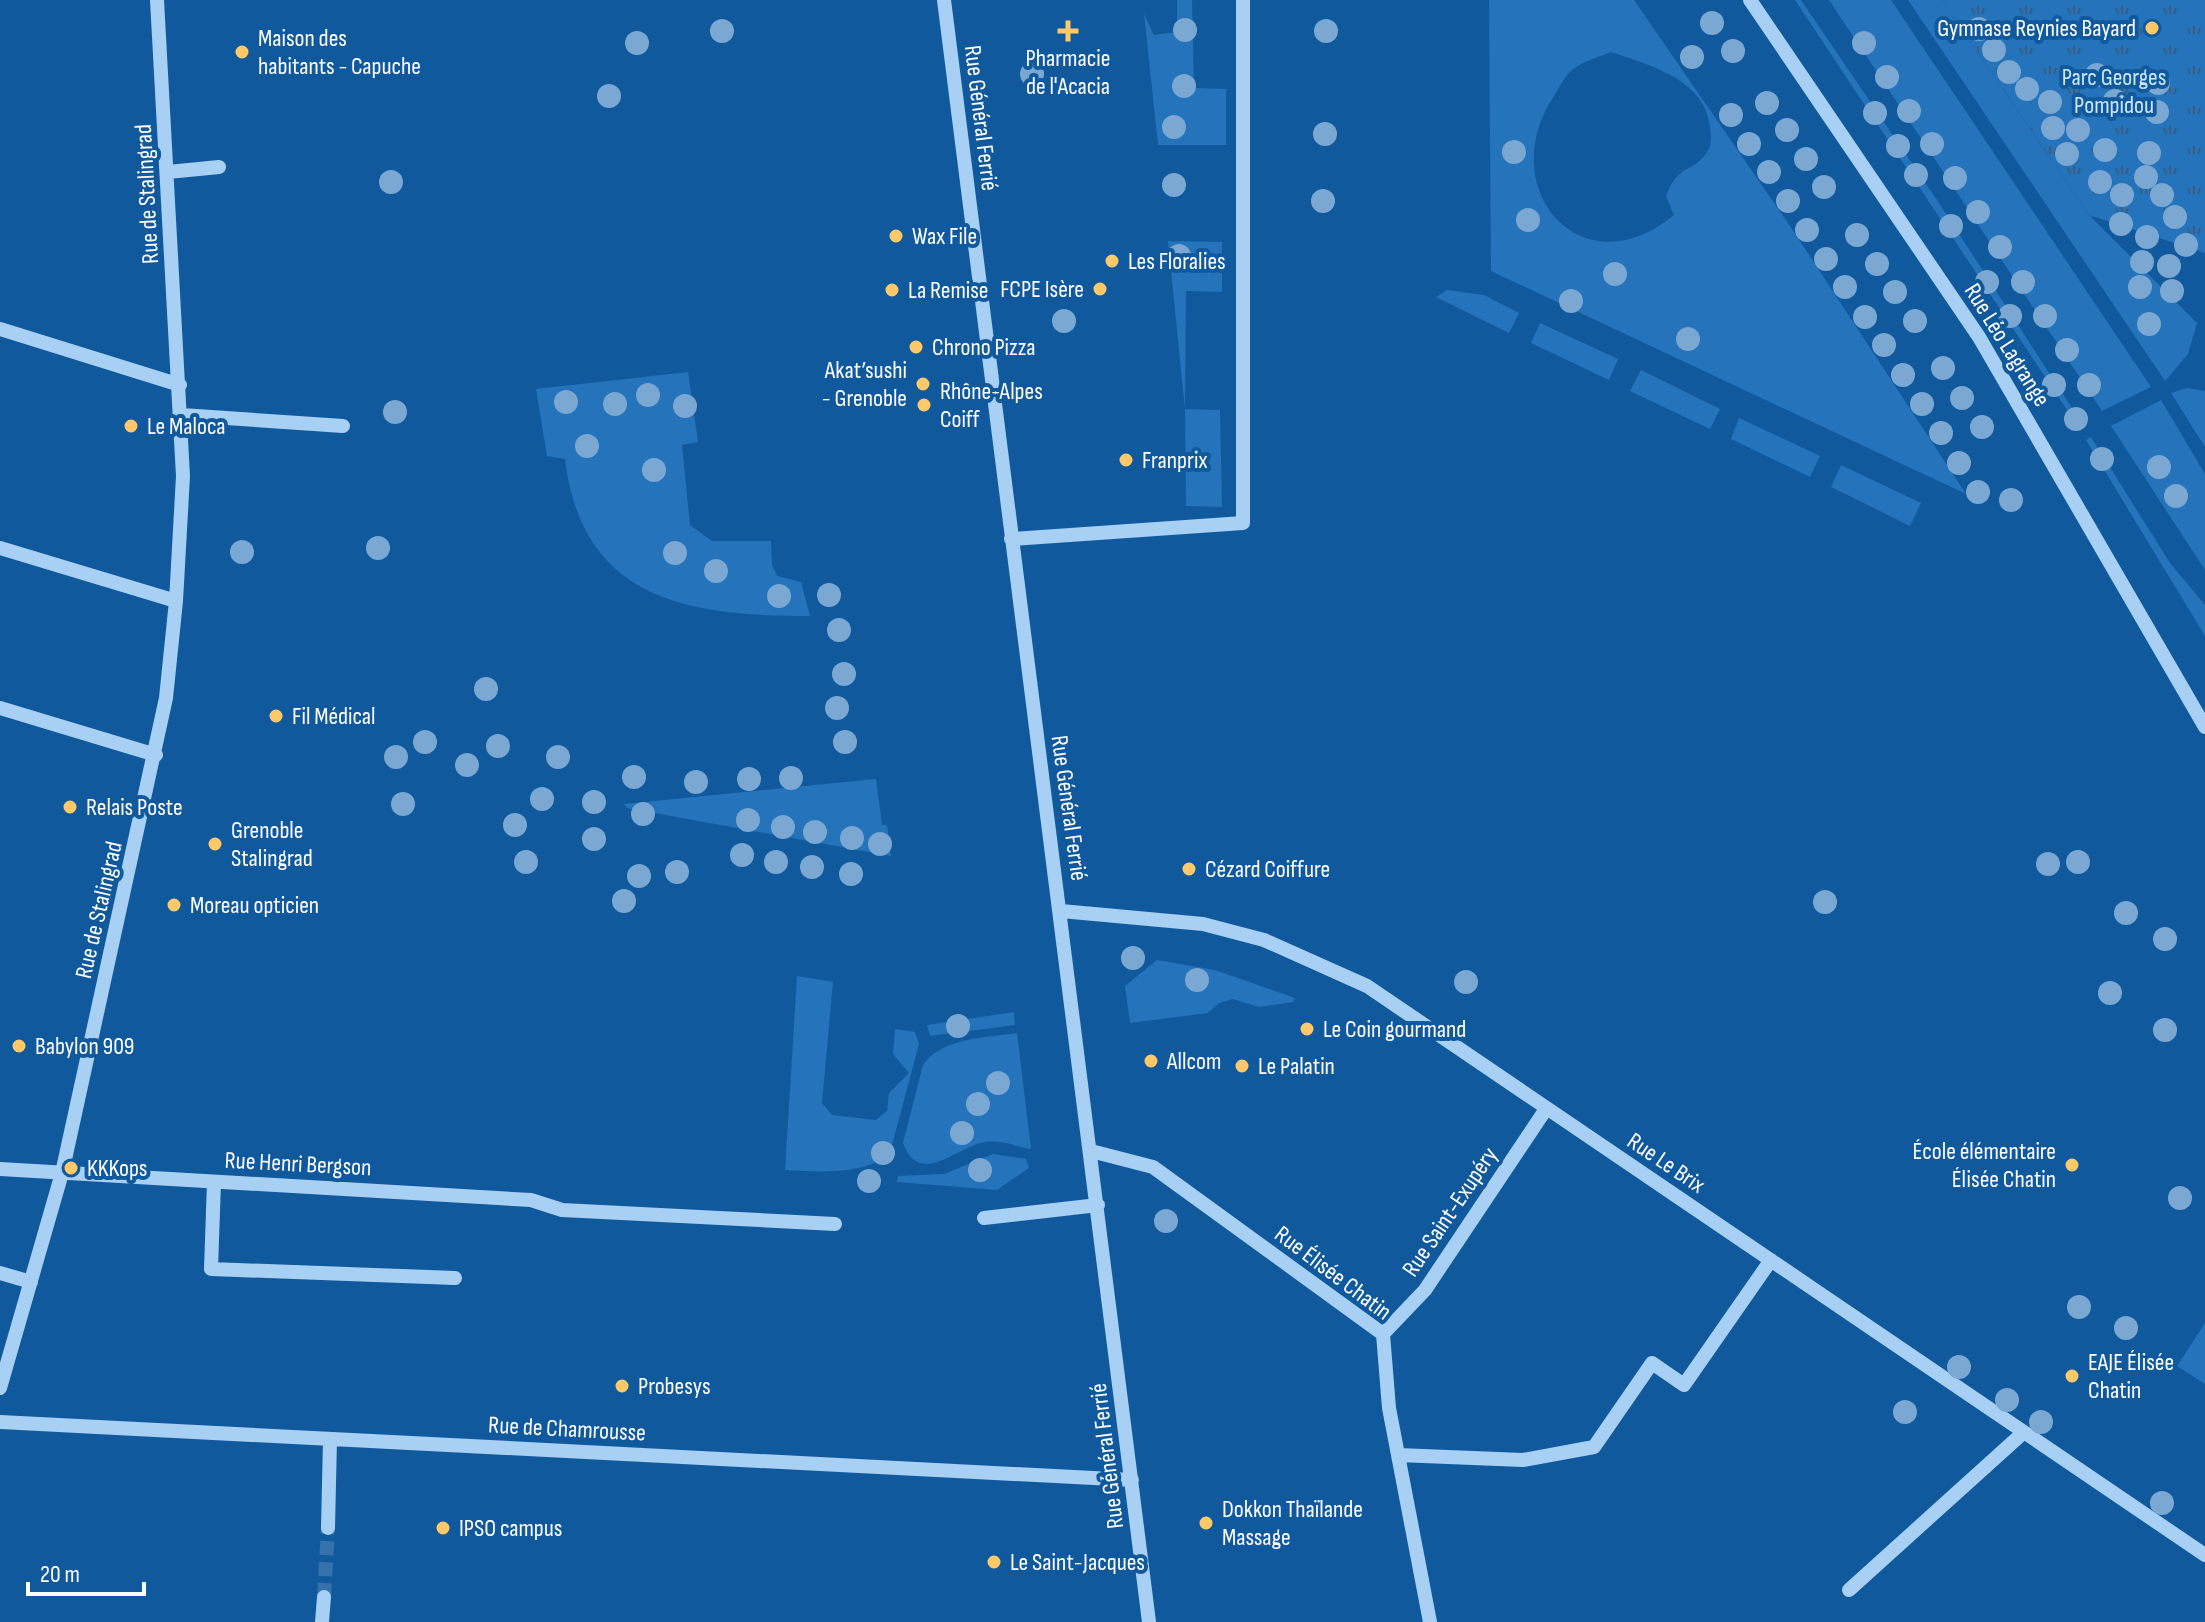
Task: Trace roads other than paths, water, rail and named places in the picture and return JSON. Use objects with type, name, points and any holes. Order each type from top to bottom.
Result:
[{"type":"street","name":"Rue de Stalingrad","points":[[0,1388],[62,1173],[156,755],[176,601],[183,476],[182,415],[157,0]]},
{"type":"street","name":"Rue Général Ferrié","points":[[944,0],[1149,1622]]},
{"type":"street","points":[[1011,539],[1243,523],[1243,0]]},
{"type":"street","name":"Rue Léo Lagrange","points":[[1750,0],[1979,337],[2205,727]]},
{"type":"street","points":[[168,172],[219,167]]},
{"type":"street","points":[[0,329],[180,385]]},
{"type":"street","points":[[182,415],[343,426]]},
{"type":"street","points":[[0,548],[176,601]]},
{"type":"street","points":[[0,708],[156,755]]},
{"type":"street","name":"Rue Le Brix","points":[[1061,911],[1203,924],[1264,940],[1315,960],[1367,986],[2205,1555]]},
{"type":"street","name":"Rue Saint-Exupéry","points":[[1383,1334],[1425,1290],[1546,1109]]},
{"type":"street","name":"Rue Élisée Chatin","points":[[1091,1151],[1153,1167],[1383,1334],[1389,1408],[1430,1622]]},
{"type":"street","name":"Rue Henri Bergson","points":[[0,1169],[531,1200],[562,1210],[835,1224]]},
{"type":"street","points":[[214,1182],[211,1269],[455,1278]]},
{"type":"street","points":[[984,1218],[1098,1205]]},
{"type":"street","points":[[1398,1455],[1523,1460],[1594,1447],[1652,1363],[1684,1385],[1771,1260]]},
{"type":"street","points":[[0,1273],[31,1282]]},
{"type":"street","name":"Rue de Chamrousse","points":[[0,1422],[1132,1480]]},
{"type":"street","points":[[1849,1590],[2024,1432]]},
{"type":"street","points":[[328,1528],[330,1439]]},
{"type":"street","points":[[322,1622],[324,1597]]},
{"type":"tunnel","points":[[324,1597],[328,1528]]},
{"type":"place","name":"Gymnase Reynies Bayard","points":[[2152,28]]},
{"type":"place","name":"Pharmacie de l'Acacia","points":[[1068,31]]},
{"type":"place","name":"Maison des habitants - Capuche","points":[[242,52]]},
{"type":"place","name":"Wax File","points":[[896,236]]},
{"type":"place","name":"Les Floralies","points":[[1112,261]]},
{"type":"place","name":"FCPE Isère","points":[[1100,289]]},
{"type":"place","name":"La Remise","points":[[892,290]]},
{"type":"place","name":"Chrono Pizza","points":[[916,347]]},
{"type":"place","name":"Akat’sushi - Grenoble","points":[[923,384]]},
{"type":"place","name":"Rhône-Alpes Coiff","points":[[924,405]]},
{"type":"place","name":"Le Maloca","points":[[131,426]]},
{"type":"place","name":"Franprix","points":[[1126,460]]},
{"type":"place","name":"Fil Médical","points":[[276,716]]},
{"type":"place","name":"Relais Poste","points":[[70,807]]},
{"type":"place","name":"Grenoble Stalingrad","points":[[215,844]]},
{"type":"place","name":"Cézard Coiffure","points":[[1189,869]]},
{"type":"place","name":"Moreau opticien","points":[[174,905]]},
{"type":"place","name":"Le Coin gourmand","points":[[1307,1029]]},
{"type":"place","name":"Babylon 909","points":[[19,1046]]},
{"type":"place","name":"Allcom","points":[[1151,1061]]},
{"type":"place","name":"Le Palatin","points":[[1242,1066]]},
{"type":"place","name":"École élémentaire Élisée Chatin","points":[[2072,1165]]},
{"type":"place","name":"KKKops","points":[[71,1168]]},
{"type":"place","name":"EAJE Élisée Chatin","points":[[2072,1376]]},
{"type":"place","name":"Probesys","points":[[622,1386]]},
{"type":"place","name":"Dokkon Thaïlande Massage","points":[[1206,1523]]},
{"type":"place","name":"IPSO campus","points":[[443,1528]]},
{"type":"place","name":"Le Saint-Jacques","points":[[994,1562]]},
{"type":"park label","name":"Parc Georges Pompidou","points":[[2114,91]]}]
